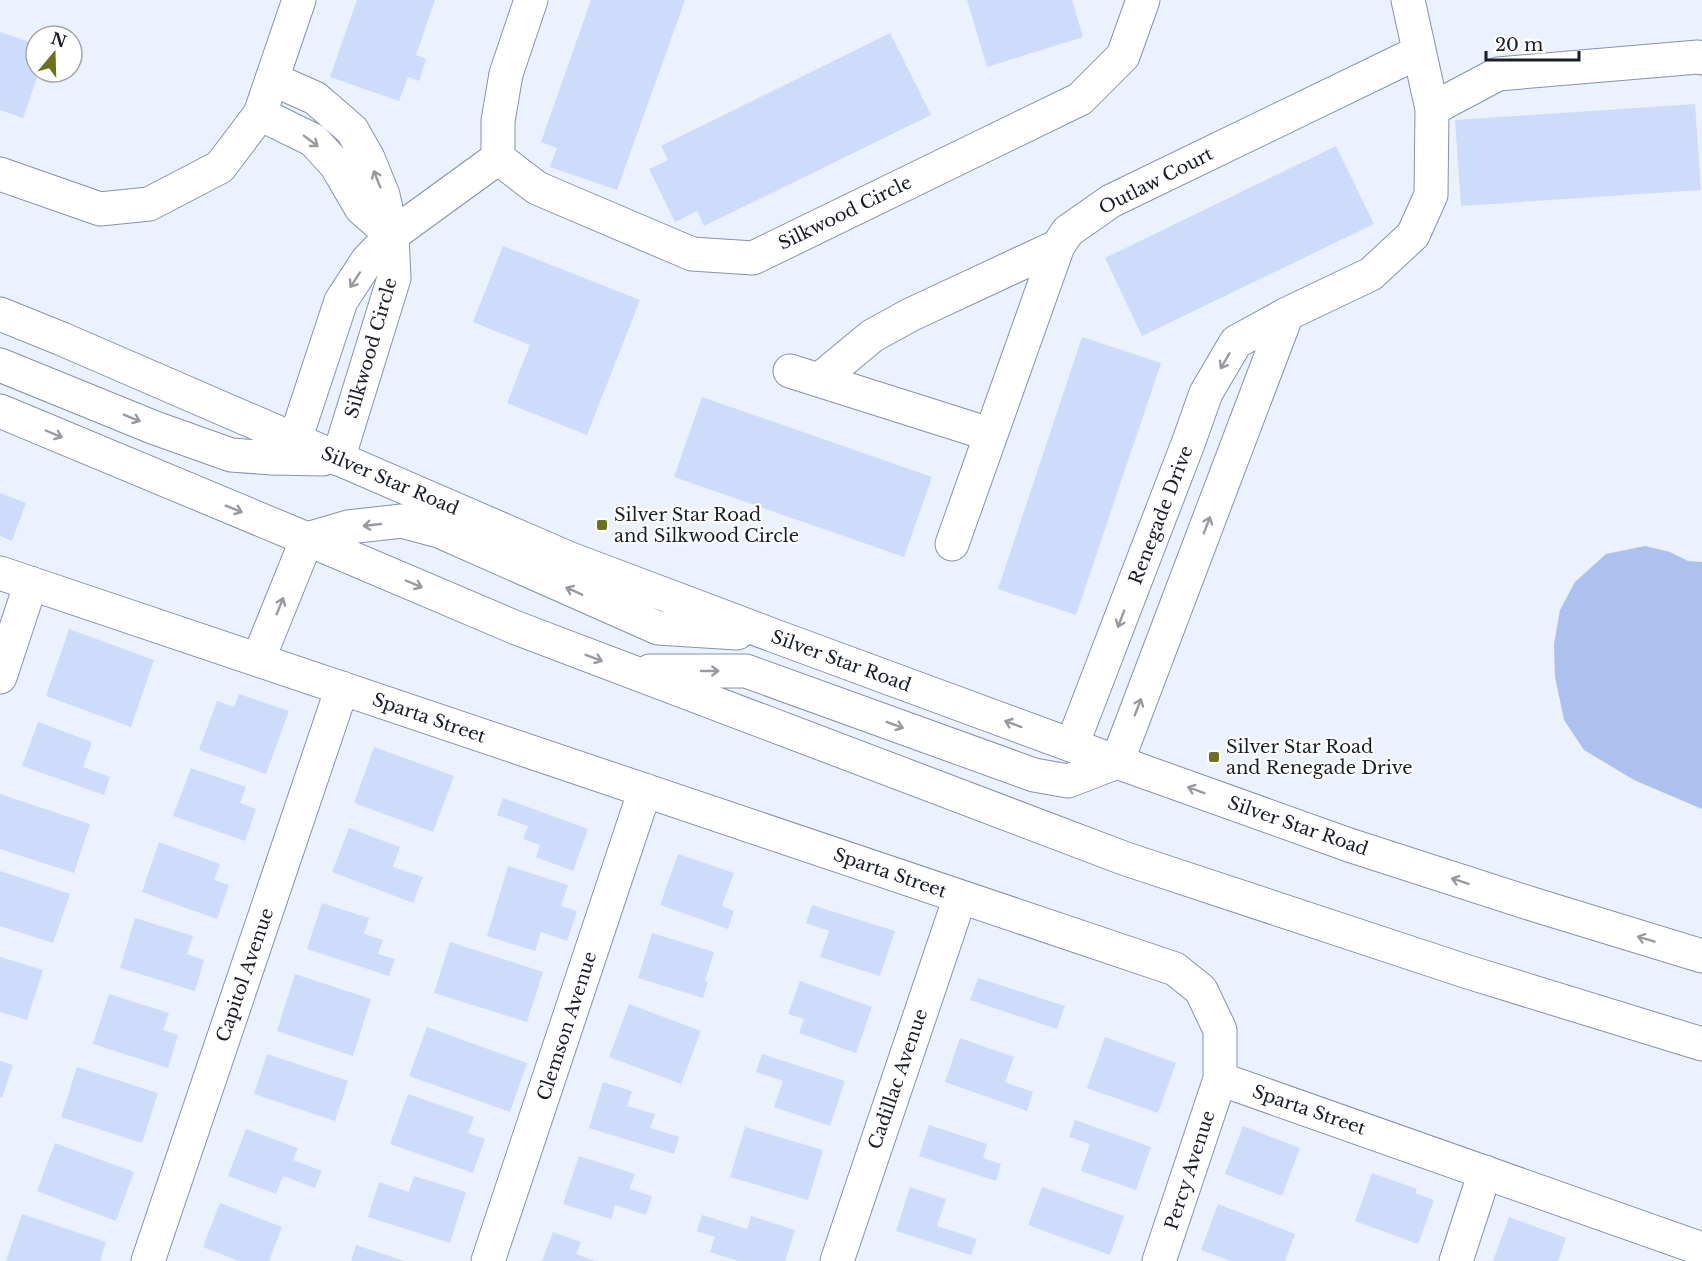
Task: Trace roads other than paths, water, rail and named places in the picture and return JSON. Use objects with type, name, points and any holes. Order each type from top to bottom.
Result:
[{"type":"main road","points":[[0,174],[100,209],[149,204],[220,167],[260,114],[299,0]]},
{"type":"main road","points":[[498,158],[498,121],[506,74],[531,0]]},
{"type":"main road","name":"Silkwood Circle","points":[[295,440],[341,301],[367,261],[392,235],[498,158],[537,188],[692,254],[753,258],[1080,99],[1124,56],[1143,0]]},
{"type":"main road","name":"Renegade Drive","points":[[1072,746],[1206,393],[1236,342],[1287,314],[1371,274],[1413,235],[1431,195],[1432,109],[1408,0]]},
{"type":"main road","name":"Outlaw Court","points":[[952,544],[1058,246],[1068,231],[1111,201],[1419,52]]},
{"type":"main road","points":[[1432,109],[1498,74],[1702,58]]},
{"type":"main road","points":[[272,78],[315,98],[352,130],[368,158],[383,195],[392,235]]},
{"type":"main road","points":[[260,114],[313,140],[336,165],[362,208],[392,235]]},
{"type":"main road","name":"Silkwood Circle","points":[[338,459],[394,278],[392,235]]},
{"type":"main road","points":[[989,435],[804,375],[910,315],[1058,246]]},
{"type":"main road","name":"Silver Star Road","points":[[0,314],[568,558],[772,635],[1349,845],[1702,956]]},
{"type":"main road","points":[[630,671],[746,671],[1034,775],[1068,781],[1117,762],[1287,314]]},
{"type":"main road","points":[[0,364],[155,428],[231,455],[338,459]]},
{"type":"main road","points":[[0,411],[514,627],[1126,859],[1468,972],[1702,1044]]},
{"type":"main road","points":[[307,539],[348,527],[402,521],[439,531],[658,628],[772,635]]},
{"type":"main road","points":[[258,660],[307,539]]},
{"type":"main road","name":"Sparta Street","points":[[0,573],[1175,969],[1201,990],[1220,1030],[1220,1079],[1702,1249]]},
{"type":"main road","points":[[0,676],[31,583]]},
{"type":"main road","name":"Capitol Avenue","points":[[148,1261],[342,688]]},
{"type":"main road","name":"Clemson Avenue","points":[[488,1261],[645,790]]},
{"type":"main road","name":"Cadillac Avenue","points":[[837,1261],[960,897]]},
{"type":"main road","name":"Percy Avenue","points":[[1159,1261],[1220,1079]]},
{"type":"main road","points":[[1456,1261],[1485,1172]]},
{"type":"place","name":"Silver Star Road and Silkwood Circle","points":[[602,525]]},
{"type":"place","name":"Silver Star Road and Renegade Drive","points":[[1214,757]]}]
